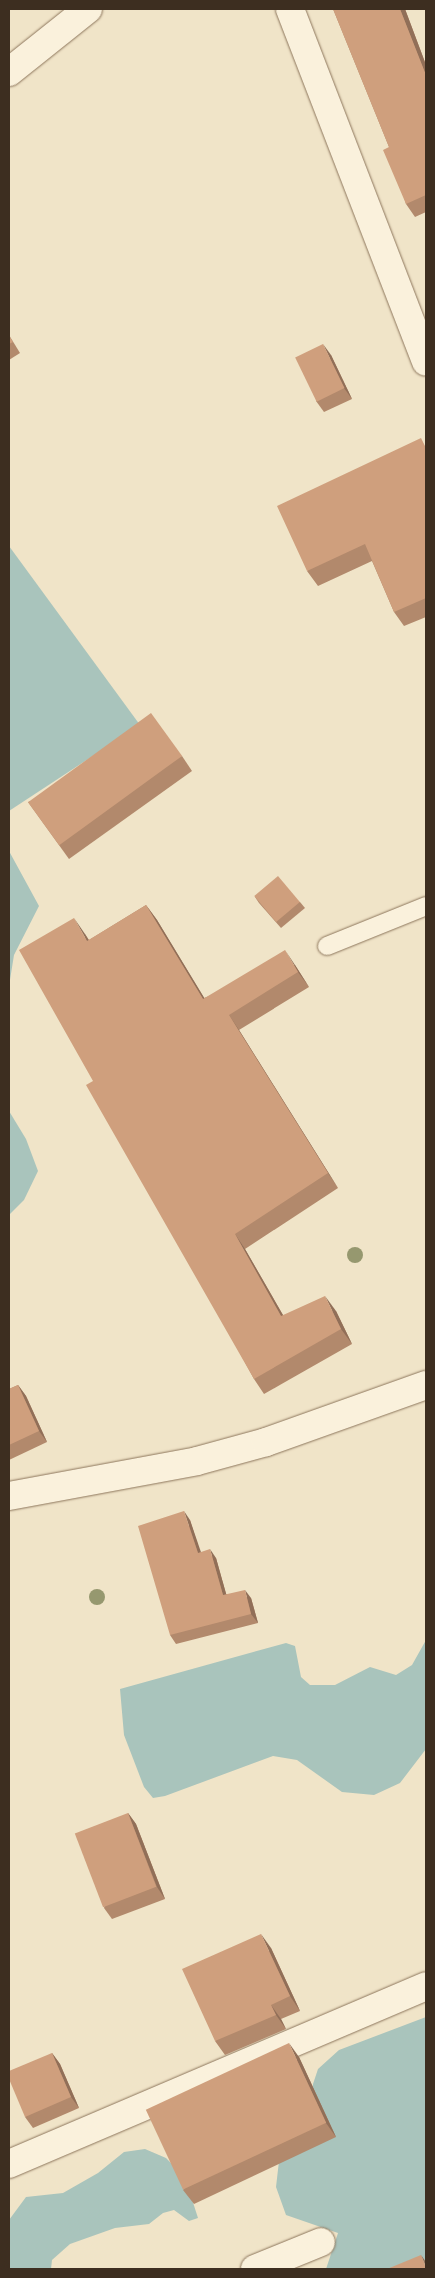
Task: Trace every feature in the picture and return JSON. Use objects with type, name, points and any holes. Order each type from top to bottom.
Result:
[{"type":"street","points":[[9,72],[88,9]]},
{"type":"street","points":[[290,9],[426,362]]},
{"type":"street","points":[[9,1496],[198,1462],[266,1442],[426,1385]]},
{"type":"street","points":[[9,2164],[426,1986]]},
{"type":"street","points":[[255,2269],[321,2242]]},
{"type":"lane","points":[[327,946],[426,906]]},
{"type":"water","points":[[9,546],[140,725],[9,811]]},
{"type":"water","points":[[9,851],[39,906],[14,955],[9,986]]},
{"type":"water","points":[[9,1111],[26,1139],[38,1171],[24,1200],[9,1215]]},
{"type":"water","points":[[426,1640],[426,1749],[400,1783],[374,1795],[342,1792],[297,1760],[273,1756],[165,1796],[153,1798],[144,1787],[124,1735],[120,1689],[286,1643],[295,1646],[301,1677],[310,1685],[335,1685],[370,1667],[396,1675],[412,1665]]},
{"type":"water","points":[[426,2017],[426,2269],[326,2269],[338,2233],[286,2215],[276,2187],[279,2161],[312,2106],[313,2084],[318,2069],[339,2050]]},
{"type":"water","points":[[145,2149],[166,2158],[178,2170],[188,2187],[198,2218],[189,2221],[174,2210],[163,2213],[149,2224],[115,2228],[70,2244],[52,2260],[51,2269],[9,2269],[9,2220],[26,2197],[63,2193],[98,2173],[124,2152]]},
{"type":"building","points":[[333,9],[400,9],[426,75],[426,195],[406,204],[383,150],[389,147]]},
{"type":"building","points":[[9,336],[13,342],[9,344]]},
{"type":"building","points":[[323,344],[344,388],[317,402],[295,358]]},
{"type":"building","points":[[421,438],[426,448],[426,598],[394,612],[365,544],[307,571],[277,506]]},
{"type":"building","points":[[151,713],[182,756],[59,845],[28,802]]},
{"type":"building","points":[[278,876],[300,902],[276,922],[254,896]]},
{"type":"building","points":[[146,905],[203,999],[285,950],[298,972],[229,1015],[328,1173],[235,1234],[281,1316],[325,1296],[341,1329],[254,1379],[86,1085],[93,1081],[19,950],[74,918],[87,941]]},
{"type":"building","points":[[18,1385],[39,1431],[9,1445],[9,1389]]},
{"type":"building","points":[[184,1511],[198,1553],[210,1549],[223,1595],[245,1590],[251,1614],[170,1635],[138,1526]]},
{"type":"building","points":[[128,1813],[156,1887],[103,1907],[75,1833]]},
{"type":"building","points":[[261,1934],[290,1996],[271,2005],[276,2015],[215,2041],[182,1969]]},
{"type":"building","points":[[289,2043],[326,2123],[183,2190],[146,2110]]},
{"type":"building","points":[[52,2053],[71,2097],[25,2117],[9,2079],[9,2071]]},
{"type":"building","points":[[421,2255],[426,2269],[387,2269]]}]
